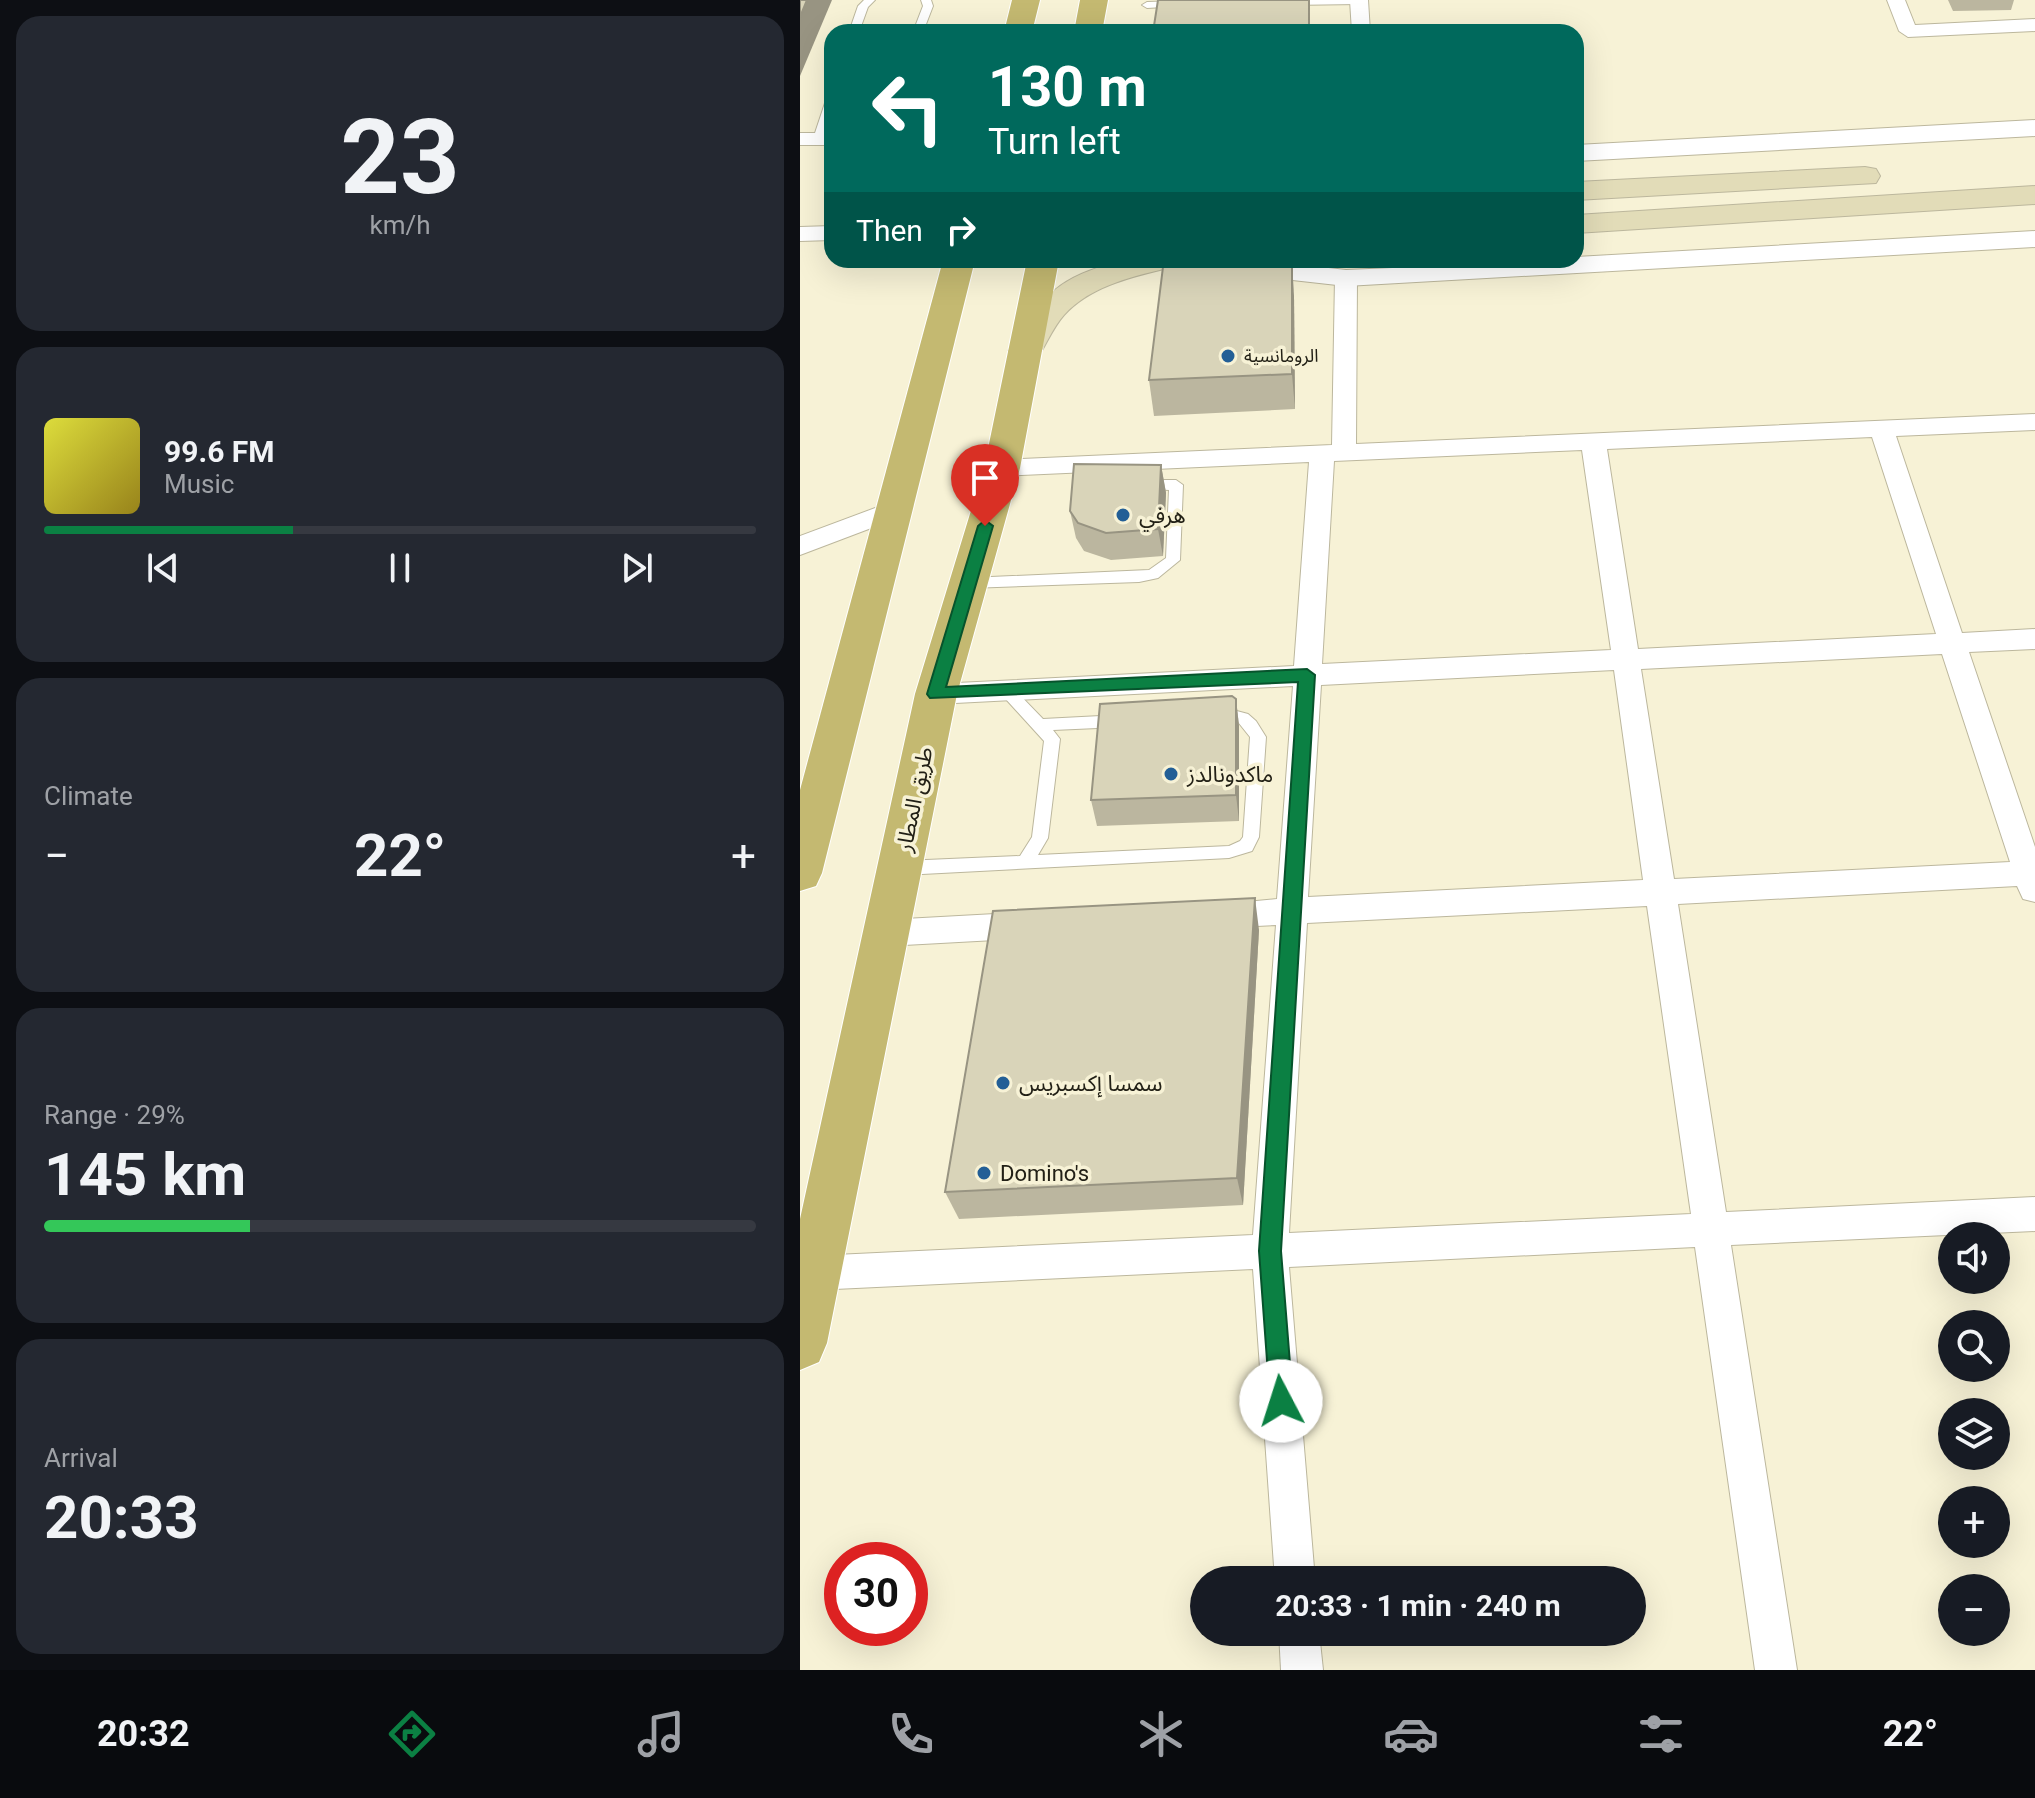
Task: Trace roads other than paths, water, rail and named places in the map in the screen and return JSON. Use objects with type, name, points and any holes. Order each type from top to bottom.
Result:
[{"type":"main road","points":[[1020,24],[1026,0]]},
{"type":"main road","points":[[1090,24],[1094,0]]},
{"type":"main road","points":[[1584,191],[1896,174]]},
{"type":"main road","points":[[1584,223],[2035,195]]},
{"type":"main road","points":[[800,873],[957,268]]},
{"type":"main road","name":"طريق المطار","points":[[800,1343],[936,694],[1002,468],[1041,268]]},
{"type":"main road","points":[[1025,351],[1052,307],[1079,288],[1130,268]]},
{"type":"street","points":[[1896,0],[1908,31],[2035,25]]},
{"type":"street","points":[[1359,1],[1360,24]]},
{"type":"street","points":[[1584,153],[2035,128]]},
{"type":"street","points":[[800,234],[824,233]]},
{"type":"street","points":[[1584,265],[2035,239]]},
{"type":"street","points":[[1255,268],[1346,278],[1523,268]]},
{"type":"street","points":[[1294,1566],[1270,1251],[1307,675],[1333,452],[1346,278]]},
{"type":"street","points":[[1002,468],[1593,439],[1882,431],[2035,422]]},
{"type":"street","points":[[1182,917],[1660,892],[2033,879],[1882,431]]},
{"type":"street","points":[[1593,439],[1776,1670]]},
{"type":"street","points":[[800,546],[894,510]]},
{"type":"street","points":[[936,694],[2035,639]]},
{"type":"street","points":[[886,933],[1057,924]]},
{"type":"street","points":[[814,1273],[2035,1214]]},
{"type":"street","points":[[1300,1646],[1302,1670]]},
{"type":"lane","points":[[857,24],[863,6],[870,0]]},
{"type":"lane","points":[[921,24],[928,6],[926,0]]},
{"type":"lane","points":[[1283,3],[1359,1]]},
{"type":"lane","points":[[1147,5],[1192,4]]},
{"type":"lane","points":[[817,139],[824,119]]},
{"type":"lane","points":[[1078,464],[1098,482]]},
{"type":"lane","points":[[969,583],[1050,582],[1153,574],[1173,560],[1176,485],[1124,486]]},
{"type":"lane","points":[[1008,692],[1052,739],[1040,838],[1026,860]]},
{"type":"lane","points":[[899,869],[1026,860],[1229,852],[1246,846],[1251,837],[1258,737],[1251,723],[1240,714],[1209,716]]},
{"type":"lane","points":[[1042,725],[1133,720]]},
{"type":"place","name":"الرومانسية","points":[[1228,356]]},
{"type":"place","name":"هرفي","points":[[1123,515]]},
{"type":"place","name":"ماكدونالدز","points":[[1171,774]]},
{"type":"place","name":"سمسا إكسبريس","points":[[1003,1083]]},
{"type":"place","name":"Domino's","points":[[984,1173]]}]
